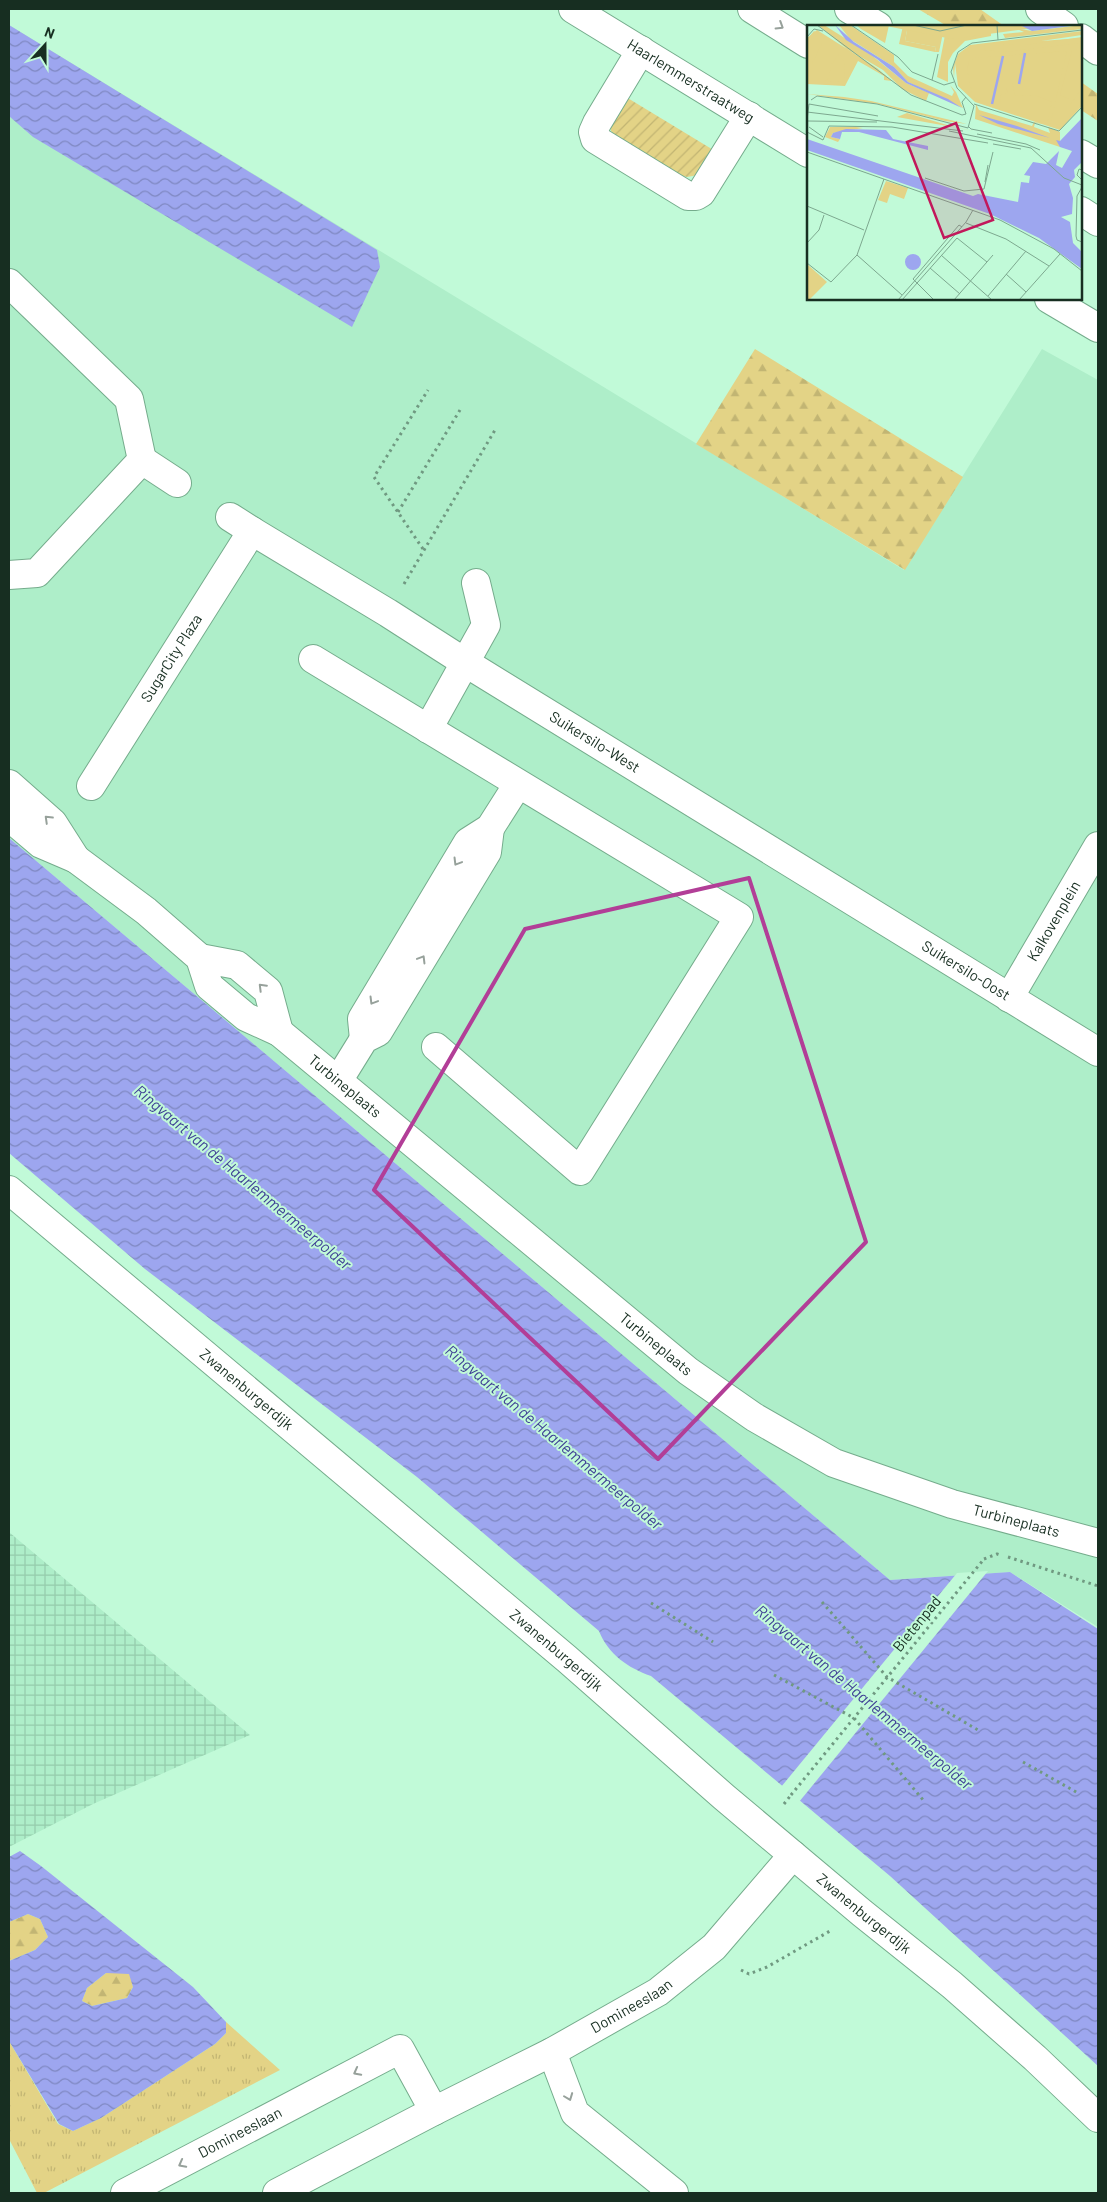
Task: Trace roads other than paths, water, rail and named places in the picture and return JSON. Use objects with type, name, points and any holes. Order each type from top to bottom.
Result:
[{"type":"main road","name":"Haarlemmerstraatweg","points":[[573,9],[807,152]]},
{"type":"main road","points":[[752,9],[807,43]]},
{"type":"main road","points":[[849,9],[876,25]]},
{"type":"main road","points":[[1040,9],[1063,25]]},
{"type":"main road","points":[[1082,39],[1098,51]]},
{"type":"main road","points":[[641,50],[597,123],[593,132],[595,139],[688,196],[696,196],[701,193],[749,116]]},
{"type":"main road","points":[[1082,155],[1098,164]]},
{"type":"main road","points":[[1082,212],[1098,222]]},
{"type":"main road","points":[[9,283],[129,400],[142,460],[177,483]]},
{"type":"main road","points":[[1051,300],[1098,328]]},
{"type":"main road","points":[[9,575],[37,572],[142,460]]},
{"type":"main road","name":"SugarCity Plaza","points":[[91,786],[241,524],[356,594]]},
{"type":"main road","points":[[428,729],[486,625],[476,583]]},
{"type":"main road","name":"Suikersilo-West","points":[[356,594],[833,888]]},
{"type":"main road","points":[[313,659],[739,917],[580,1171],[436,1047]]},
{"type":"main road","points":[[9,784],[53,823],[76,859]]},
{"type":"main road","points":[[338,1081],[364,1039],[362,1019],[468,842],[490,828],[518,784]]},
{"type":"main road","points":[[9,817],[40,844],[76,859]]},
{"type":"main road","name":"Kalkovenplein","points":[[1009,998],[1098,846]]},
{"type":"main road","name":"Turbineplaats","points":[[76,859],[146,911],[200,958],[237,965],[268,990],[279,1032],[688,1371],[754,1416],[834,1463],[952,1504],[1098,1543]]},
{"type":"main road","name":"Suikersilo-Oost","points":[[833,888],[1098,1052]]},
{"type":"main road","name":"Zwanenburgerdijk","points":[[9,1190],[559,1652],[724,1798],[952,1985],[1035,2058],[1098,2118]]},
{"type":"main road","name":"Domineeslaan","points":[[277,2193],[552,2052],[658,1992],[714,1947],[793,1855]]},
{"type":"main road","name":"Domineeslaan","points":[[125,2193],[400,2049],[434,2111]]},
{"type":"main road","points":[[552,2052],[575,2113],[674,2193]]},
{"type":"water","points":[[9,25],[377,250],[380,267],[352,327],[33,137],[9,116]]},
{"type":"water","name":"Ringvaart van de Haarlemmermeerpolder","points":[[9,838],[890,1580],[1010,1572],[1098,1629],[1098,2066],[890,1876],[651,1676],[634,1669],[620,1659],[608,1647],[599,1631],[417,1477],[145,1269],[9,1153]]},
{"type":"water","points":[[20,1851],[41,1866],[193,1987],[226,2022],[226,2033],[215,2044],[101,2118],[73,2131],[59,2124],[9,2041],[9,1961],[35,1950],[48,1937],[40,1919],[28,1914],[9,1922],[9,1857]],"holes":[[[106,1973],[129,1974],[133,1987],[127,1998],[92,2006],[82,2001],[87,1988]]]}]
